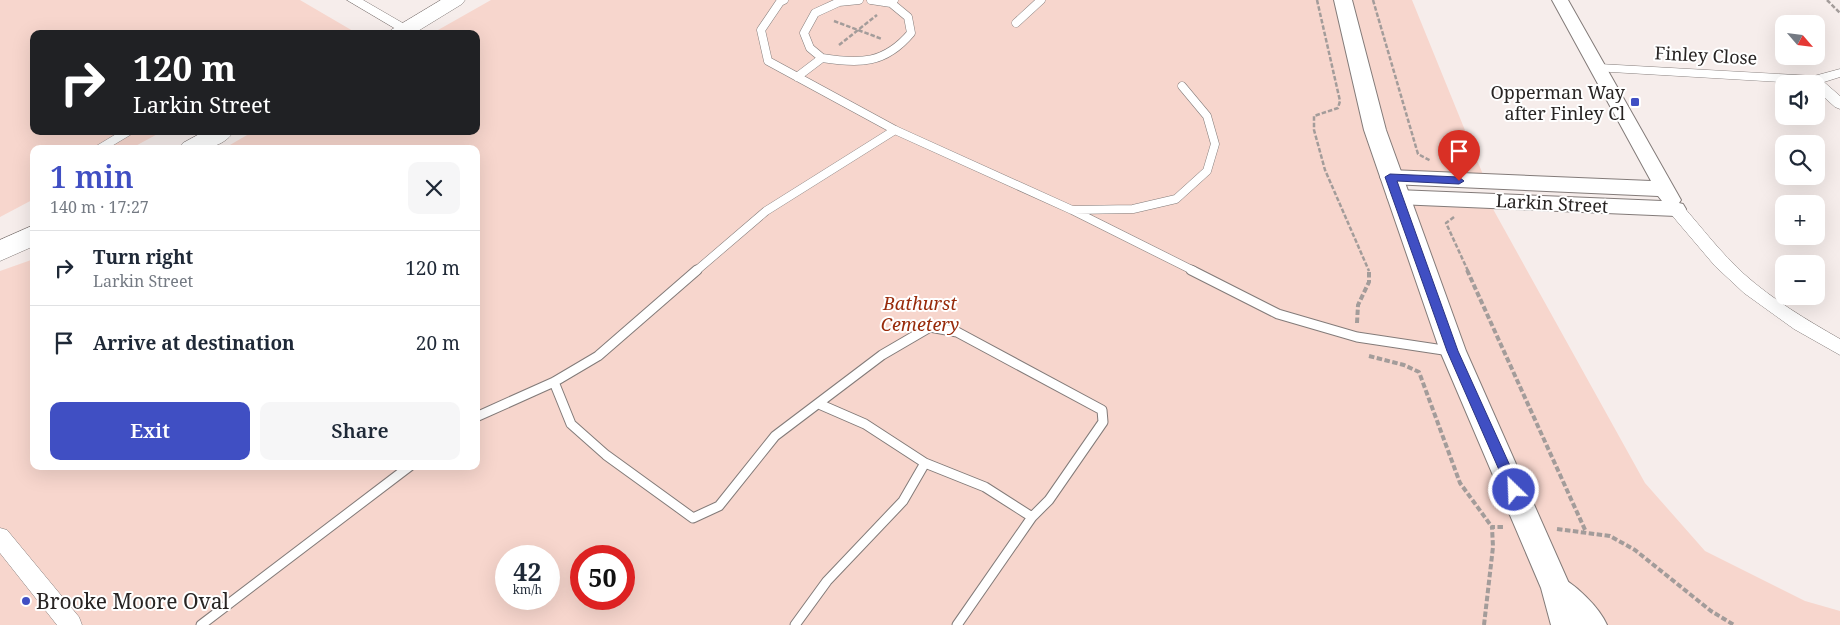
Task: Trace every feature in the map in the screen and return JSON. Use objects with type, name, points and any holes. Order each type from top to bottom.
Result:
[{"type":"highway","points":[[404,30],[454,0]]},
{"type":"highway","points":[[198,145],[216,135]]},
{"type":"highway","points":[[0,252],[30,236]]},
{"type":"main road","points":[[1343,0],[1374,130],[1452,351],[1530,525],[1556,588],[1567,625]]},
{"type":"main road","points":[[1556,588],[1577,625]]},
{"type":"street","points":[[353,0],[400,30]]},
{"type":"street","points":[[1560,0],[1676,209],[1719,258],[1758,295],[1790,318],[1840,348]]},
{"type":"street","name":"Finley Close","points":[[1599,68],[1775,78]]},
{"type":"street","name":"Finley Close","points":[[1825,77],[1840,74]]},
{"type":"street","points":[[1825,90],[1840,104]]},
{"type":"street","name":"Larkin Street","points":[[1394,187],[1665,189]]},
{"type":"street","name":"Larkin Street","points":[[1394,187],[1676,209]]},
{"type":"street","points":[[0,536],[71,625]]},
{"type":"street","points":[[1556,588],[1593,625]]},
{"type":"lane","points":[[784,0],[780,2],[761,30],[768,61],[895,130],[1072,210],[1278,314],[1357,337],[1452,351]]},
{"type":"lane","points":[[859,0],[839,2],[816,13],[804,33],[810,48],[822,58],[845,62],[880,59],[902,46],[911,33],[908,17],[893,2],[871,0]]},
{"type":"lane","points":[[1016,23],[1041,0]]},
{"type":"lane","points":[[797,77],[822,58]]},
{"type":"lane","points":[[1072,210],[1133,209],[1176,198],[1207,171],[1215,144],[1207,116],[1182,86]]},
{"type":"lane","points":[[480,415],[554,382],[598,356],[766,211],[895,130]]},
{"type":"lane","points":[[106,145],[122,135]]},
{"type":"lane","points":[[554,382],[571,424],[606,456],[694,518],[719,506],[775,436],[882,355],[930,327],[957,332],[1102,410],[1103,422],[1048,500],[1032,517],[957,625]]},
{"type":"lane","points":[[819,404],[865,424],[925,463],[985,488],[1032,517]]},
{"type":"lane","points":[[795,625],[827,581],[903,501],[925,463]]},
{"type":"lane","points":[[201,625],[405,470]]},
{"type":"path","points":[[1317,0],[1340,101],[1338,108],[1314,116],[1312,124],[1320,157],[1369,270],[1369,282],[1358,305],[1356,350],[1365,355],[1404,365],[1419,372],[1460,483],[1492,527],[1493,547],[1484,625]]},
{"type":"path","points":[[1373,0],[1418,154],[1435,164]]},
{"type":"path","points":[[1827,0],[1840,13]]},
{"type":"path","points":[[822,58],[893,2]]},
{"type":"path","points":[[816,13],[857,31],[902,46]]},
{"type":"path","points":[[1446,223],[1586,532]]},
{"type":"path","points":[[1492,527],[1530,525],[1610,536],[1635,550],[1711,611],[1734,625]]},
{"type":"green space","points":[[0,0],[300,0],[351,30],[30,30],[30,135],[156,135],[137,145],[30,145],[30,201],[0,217]]},
{"type":"green space","name":"Bathurst Cemetery","points":[[491,0],[1412,0],[1486,182],[1391,177],[1397,196],[1488,200],[1645,483],[1705,551],[1805,601],[1840,611],[1840,625],[0,625],[0,271],[30,260],[30,470],[480,470],[480,145],[230,145],[247,135],[480,135],[480,30],[438,30]]},
{"type":"place","name":"Opperman Way after Finley Cl","points":[[1635,102]]},
{"type":"place","name":"Brooke Moore Oval","points":[[26,601]]},
{"type":"route","points":[[1459,181],[1390,177],[1452,351],[1514,490]]}]
